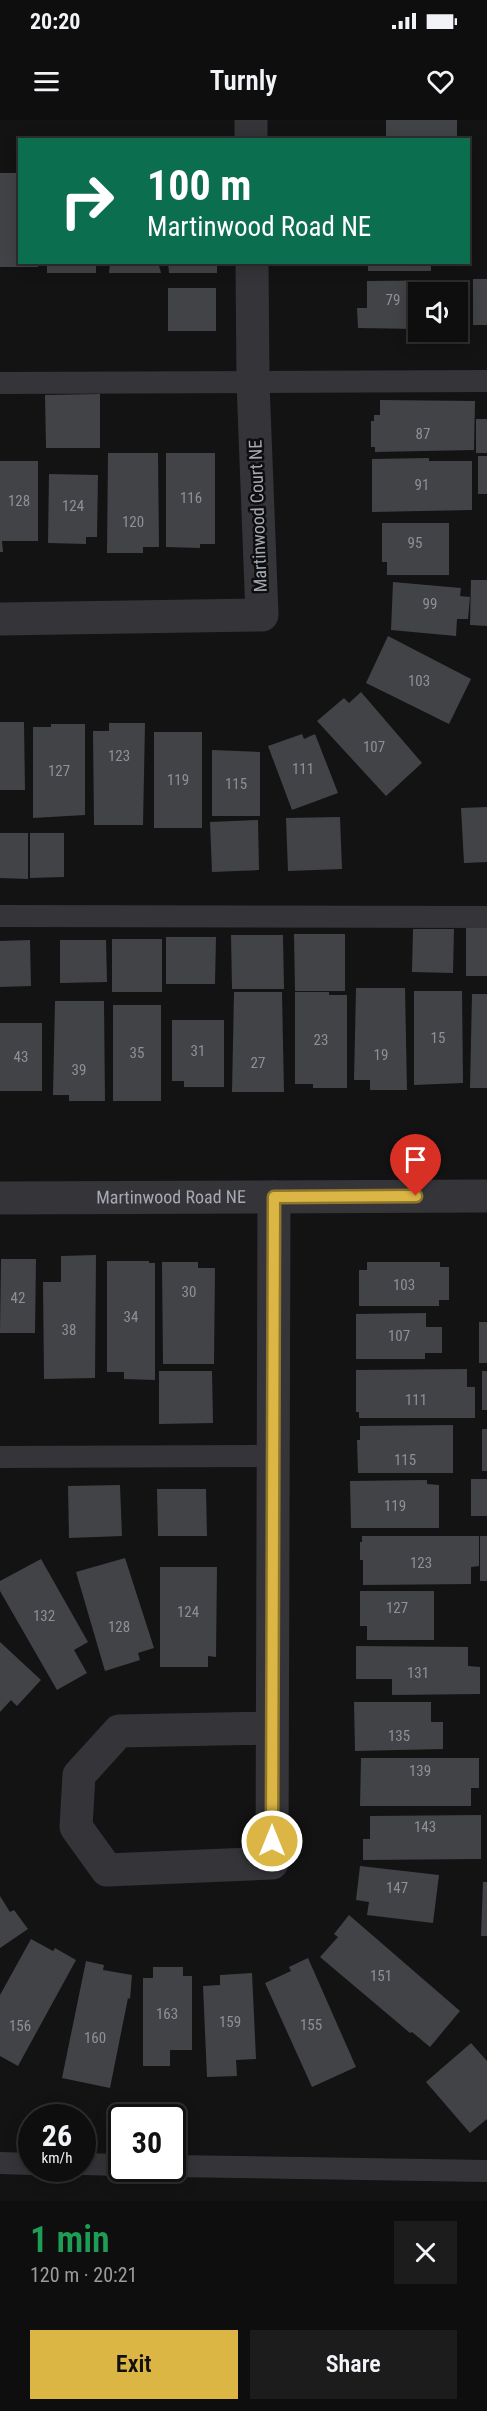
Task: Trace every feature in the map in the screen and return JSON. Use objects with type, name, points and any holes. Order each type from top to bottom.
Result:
[{"type":"street","points":[[251,120],[251,138]]},
{"type":"street","name":"Martinwood Court NE","points":[[0,619],[262,615],[253,382],[252,264]]},
{"type":"street","name":"Martinwood Road NE","points":[[0,1198],[487,1196]]},
{"type":"street","points":[[272,1728],[119,1731],[78,1775],[76,1827],[107,1870],[272,1863],[274,1197]]},
{"type":"lane","points":[[0,383],[487,381]]},
{"type":"lane","points":[[0,916],[487,917]]},
{"type":"lane","points":[[0,1457],[273,1456]]},
{"type":"lane","points":[[0,2163],[18,2163]]},
{"type":"lane","points":[[186,2166],[487,2171]]},
{"type":"building","points":[[386,120],[457,120],[457,138],[386,138]]},
{"type":"building","points":[[0,173],[18,173],[18,264],[38,264],[38,267],[0,267]]},
{"type":"building","points":[[47,264],[96,264],[96,273],[47,273]]},
{"type":"building","points":[[110,264],[159,264],[161,273],[109,273]]},
{"type":"building","points":[[168,264],[217,264],[217,273],[169,273]]},
{"type":"building","points":[[368,264],[431,264],[431,271],[368,271]]},
{"type":"building","points":[[473,279],[487,279],[487,325],[473,325]]},
{"type":"building","points":[[463,280],[463,282],[408,282],[408,329],[358,328],[357,308],[367,308],[367,281]]},
{"type":"building","points":[[168,288],[216,288],[216,331],[168,331]]},
{"type":"building","points":[[100,394],[100,448],[46,448],[45,395]]},
{"type":"building","points":[[380,400],[475,401],[474,450],[375,452],[375,447],[371,447],[371,421],[374,421],[374,415],[380,415]]},
{"type":"building","points":[[476,419],[487,419],[487,453],[476,453]]},
{"type":"building","points":[[108,453],[158,453],[159,547],[143,547],[143,553],[107,553]]},
{"type":"building","points":[[166,453],[215,453],[215,544],[200,544],[200,548],[166,547]]},
{"type":"building","points":[[478,456],[487,456],[487,494],[478,494]]},
{"type":"building","points":[[429,458],[429,461],[472,461],[472,510],[372,512],[372,459]]},
{"type":"building","points":[[0,461],[38,461],[38,541],[2,541],[3,552],[0,552]]},
{"type":"building","points":[[49,474],[98,475],[97,537],[86,537],[86,544],[48,543]]},
{"type":"building","points":[[382,523],[449,523],[449,575],[387,575],[387,562],[382,562]]},
{"type":"building","points":[[471,580],[487,580],[487,626],[470,625]]},
{"type":"building","points":[[393,582],[461,588],[460,596],[470,597],[468,619],[457,619],[456,636],[391,630]]},
{"type":"building","points":[[388,636],[471,679],[449,724],[366,683]]},
{"type":"building","points":[[361,692],[422,763],[386,796],[317,721],[344,698],[349,703]]},
{"type":"building","points":[[0,722],[24,722],[25,790],[0,790]]},
{"type":"building","points":[[109,723],[145,723],[143,825],[94,825],[93,731],[109,731]]},
{"type":"building","points":[[51,724],[85,724],[85,815],[33,818],[33,727],[51,727]]},
{"type":"building","points":[[154,732],[202,732],[202,828],[154,828]]},
{"type":"building","points":[[302,734],[304,739],[315,734],[338,793],[292,810],[268,746]]},
{"type":"building","points":[[212,750],[260,752],[260,816],[212,816]]},
{"type":"building","points":[[487,807],[487,862],[464,863],[461,808]]},
{"type":"building","points":[[340,817],[342,869],[288,871],[286,818]]},
{"type":"building","points":[[258,820],[259,870],[212,872],[210,822]]},
{"type":"building","points":[[0,833],[28,833],[28,879],[0,878]]},
{"type":"building","points":[[30,833],[64,833],[64,877],[30,878]]},
{"type":"building","points":[[466,928],[487,928],[487,976],[466,976]]},
{"type":"building","points":[[413,929],[454,929],[453,973],[412,972]]},
{"type":"building","points":[[294,934],[345,934],[345,991],[295,991]]},
{"type":"building","points":[[231,935],[283,935],[284,989],[232,989]]},
{"type":"building","points":[[166,937],[216,937],[215,984],[166,984]]},
{"type":"building","points":[[112,939],[162,939],[162,992],[112,992]]},
{"type":"building","points":[[30,940],[31,986],[0,987],[0,941]]},
{"type":"building","points":[[60,940],[106,940],[107,982],[60,983]]},
{"type":"building","points":[[356,988],[405,988],[407,1090],[370,1090],[370,1080],[354,1080]]},
{"type":"building","points":[[414,991],[462,991],[463,1083],[414,1085]]},
{"type":"building","points":[[234,992],[282,992],[284,1092],[232,1092]]},
{"type":"building","points":[[295,992],[329,992],[329,995],[347,995],[347,1088],[313,1088],[313,1084],[295,1084]]},
{"type":"building","points":[[472,994],[487,994],[487,1088],[470,1088]]},
{"type":"building","points":[[55,1001],[104,1001],[105,1101],[69,1101],[69,1095],[53,1095]]},
{"type":"building","points":[[113,1005],[161,1005],[161,1101],[113,1101]]},
{"type":"building","points":[[172,1020],[224,1020],[224,1087],[184,1087],[184,1081],[172,1081]]},
{"type":"building","points":[[0,1023],[42,1023],[42,1091],[0,1091]]},
{"type":"building","points":[[96,1255],[95,1378],[44,1379],[43,1282],[61,1282],[61,1256]]},
{"type":"building","points":[[1,1259],[36,1259],[35,1333],[0,1333]]},
{"type":"building","points":[[107,1261],[155,1263],[155,1380],[124,1379],[124,1372],[107,1372]]},
{"type":"building","points":[[162,1262],[198,1262],[198,1268],[215,1268],[214,1364],[163,1364]]},
{"type":"building","points":[[367,1262],[440,1262],[440,1267],[449,1267],[449,1300],[439,1300],[439,1306],[359,1306],[359,1270],[367,1270]]},
{"type":"building","points":[[426,1313],[426,1327],[442,1327],[442,1353],[425,1353],[425,1359],[356,1359],[356,1314]]},
{"type":"building","points":[[479,1322],[487,1322],[487,1363],[479,1363]]},
{"type":"building","points":[[467,1369],[467,1387],[475,1387],[475,1418],[359,1418],[359,1412],[356,1412],[356,1370]]},
{"type":"building","points":[[159,1371],[212,1371],[213,1423],[159,1424]]},
{"type":"building","points":[[482,1371],[487,1371],[487,1410],[482,1410]]},
{"type":"building","points":[[453,1425],[453,1473],[358,1473],[357,1440],[360,1440],[360,1426]]},
{"type":"building","points":[[482,1429],[487,1429],[487,1471],[482,1471]]},
{"type":"building","points":[[471,1479],[487,1479],[487,1516],[471,1516]]},
{"type":"building","points":[[427,1480],[427,1484],[439,1485],[439,1528],[351,1528],[350,1481]]},
{"type":"building","points":[[120,1485],[122,1536],[69,1538],[68,1486]]},
{"type":"building","points":[[157,1489],[206,1489],[207,1536],[158,1536]]},
{"type":"building","points":[[362,1536],[479,1536],[479,1566],[471,1567],[471,1584],[363,1585],[363,1560],[360,1560]]},
{"type":"building","points":[[480,1536],[487,1536],[487,1581],[480,1581]]},
{"type":"building","points":[[125,1558],[154,1648],[138,1653],[140,1660],[105,1671],[76,1572]]},
{"type":"building","points":[[41,1559],[88,1642],[74,1650],[87,1673],[57,1690],[0,1591],[0,1581]]},
{"type":"building","points":[[160,1567],[217,1567],[216,1657],[208,1656],[208,1667],[160,1667]]},
{"type":"building","points":[[360,1591],[434,1591],[434,1640],[367,1640],[367,1626],[360,1626]]},
{"type":"building","points":[[0,1642],[41,1680],[17,1706],[11,1700],[0,1712]]},
{"type":"building","points":[[356,1646],[468,1647],[468,1666],[480,1667],[480,1694],[392,1695],[392,1679],[356,1679]]},
{"type":"building","points":[[354,1702],[431,1702],[431,1722],[443,1722],[443,1749],[355,1751]]},
{"type":"building","points":[[361,1758],[479,1758],[479,1788],[471,1788],[471,1806],[360,1806]]},
{"type":"building","points":[[481,1815],[481,1859],[363,1860],[363,1839],[370,1839],[370,1816]]},
{"type":"building","points":[[360,1866],[439,1875],[433,1923],[367,1915],[369,1902],[356,1900]]},
{"type":"building","points":[[483,1882],[487,1882],[487,1936],[481,1936]]},
{"type":"building","points":[[0,1896],[10,1912],[14,1910],[28,1929],[0,1948]]},
{"type":"building","points":[[349,1915],[460,2011],[430,2047],[412,2032],[410,2033],[320,1957],[338,1937],[334,1934]]},
{"type":"building","points":[[31,1939],[53,1951],[55,1948],[76,1960],[18,2066],[0,2056],[0,1995]]},
{"type":"building","points":[[308,1958],[356,2067],[312,2087],[265,1983],[291,1971],[289,1967]]},
{"type":"building","points":[[86,1961],[104,1965],[103,1970],[132,1975],[130,1999],[128,1998],[110,2088],[62,2078]]},
{"type":"building","points":[[153,1967],[183,1967],[183,1976],[192,1976],[192,2050],[170,2050],[170,2066],[143,2066],[143,1978],[153,1978]]},
{"type":"building","points":[[252,1973],[256,2059],[236,2060],[237,2076],[207,2077],[203,1986],[220,1985],[220,1975]]},
{"type":"building","points":[[471,2043],[487,2061],[487,2119],[470,2133],[426,2082]]},
{"type":"route","points":[[272,1841],[274,1197],[416,1196]]}]
